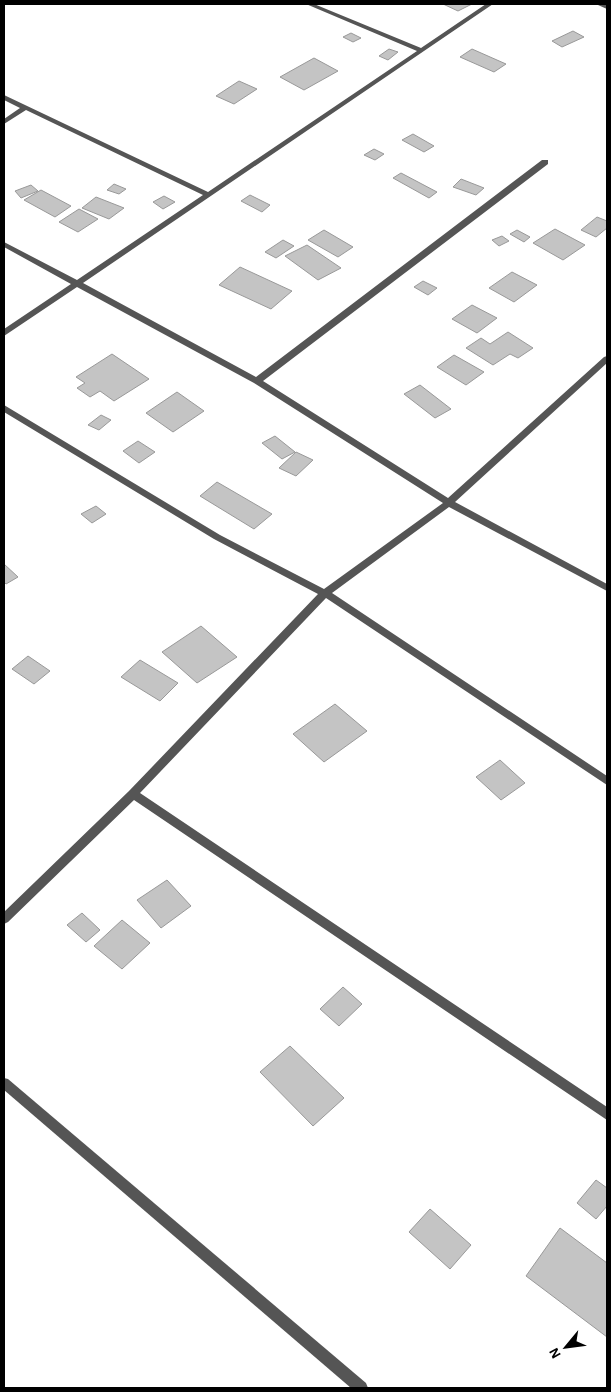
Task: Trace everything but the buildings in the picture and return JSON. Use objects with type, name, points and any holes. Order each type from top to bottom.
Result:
[{"type":"street","points":[[310,4],[421,50]]},
{"type":"street","points":[[4,333],[490,4]]},
{"type":"street","points":[[600,4],[607,7]]},
{"type":"street","points":[[4,97],[207,194]]},
{"type":"street","points":[[4,122],[26,107]]},
{"type":"street","points":[[257,380],[545,162]]},
{"type":"street","points":[[4,244],[257,380],[449,503],[607,588]]},
{"type":"street","points":[[4,919],[133,794],[325,593],[449,503],[607,359]]},
{"type":"street","points":[[4,408],[217,537],[325,593],[607,781]]},
{"type":"street","points":[[133,794],[607,1114]]},
{"type":"street","points":[[4,1082],[361,1388]]}]
